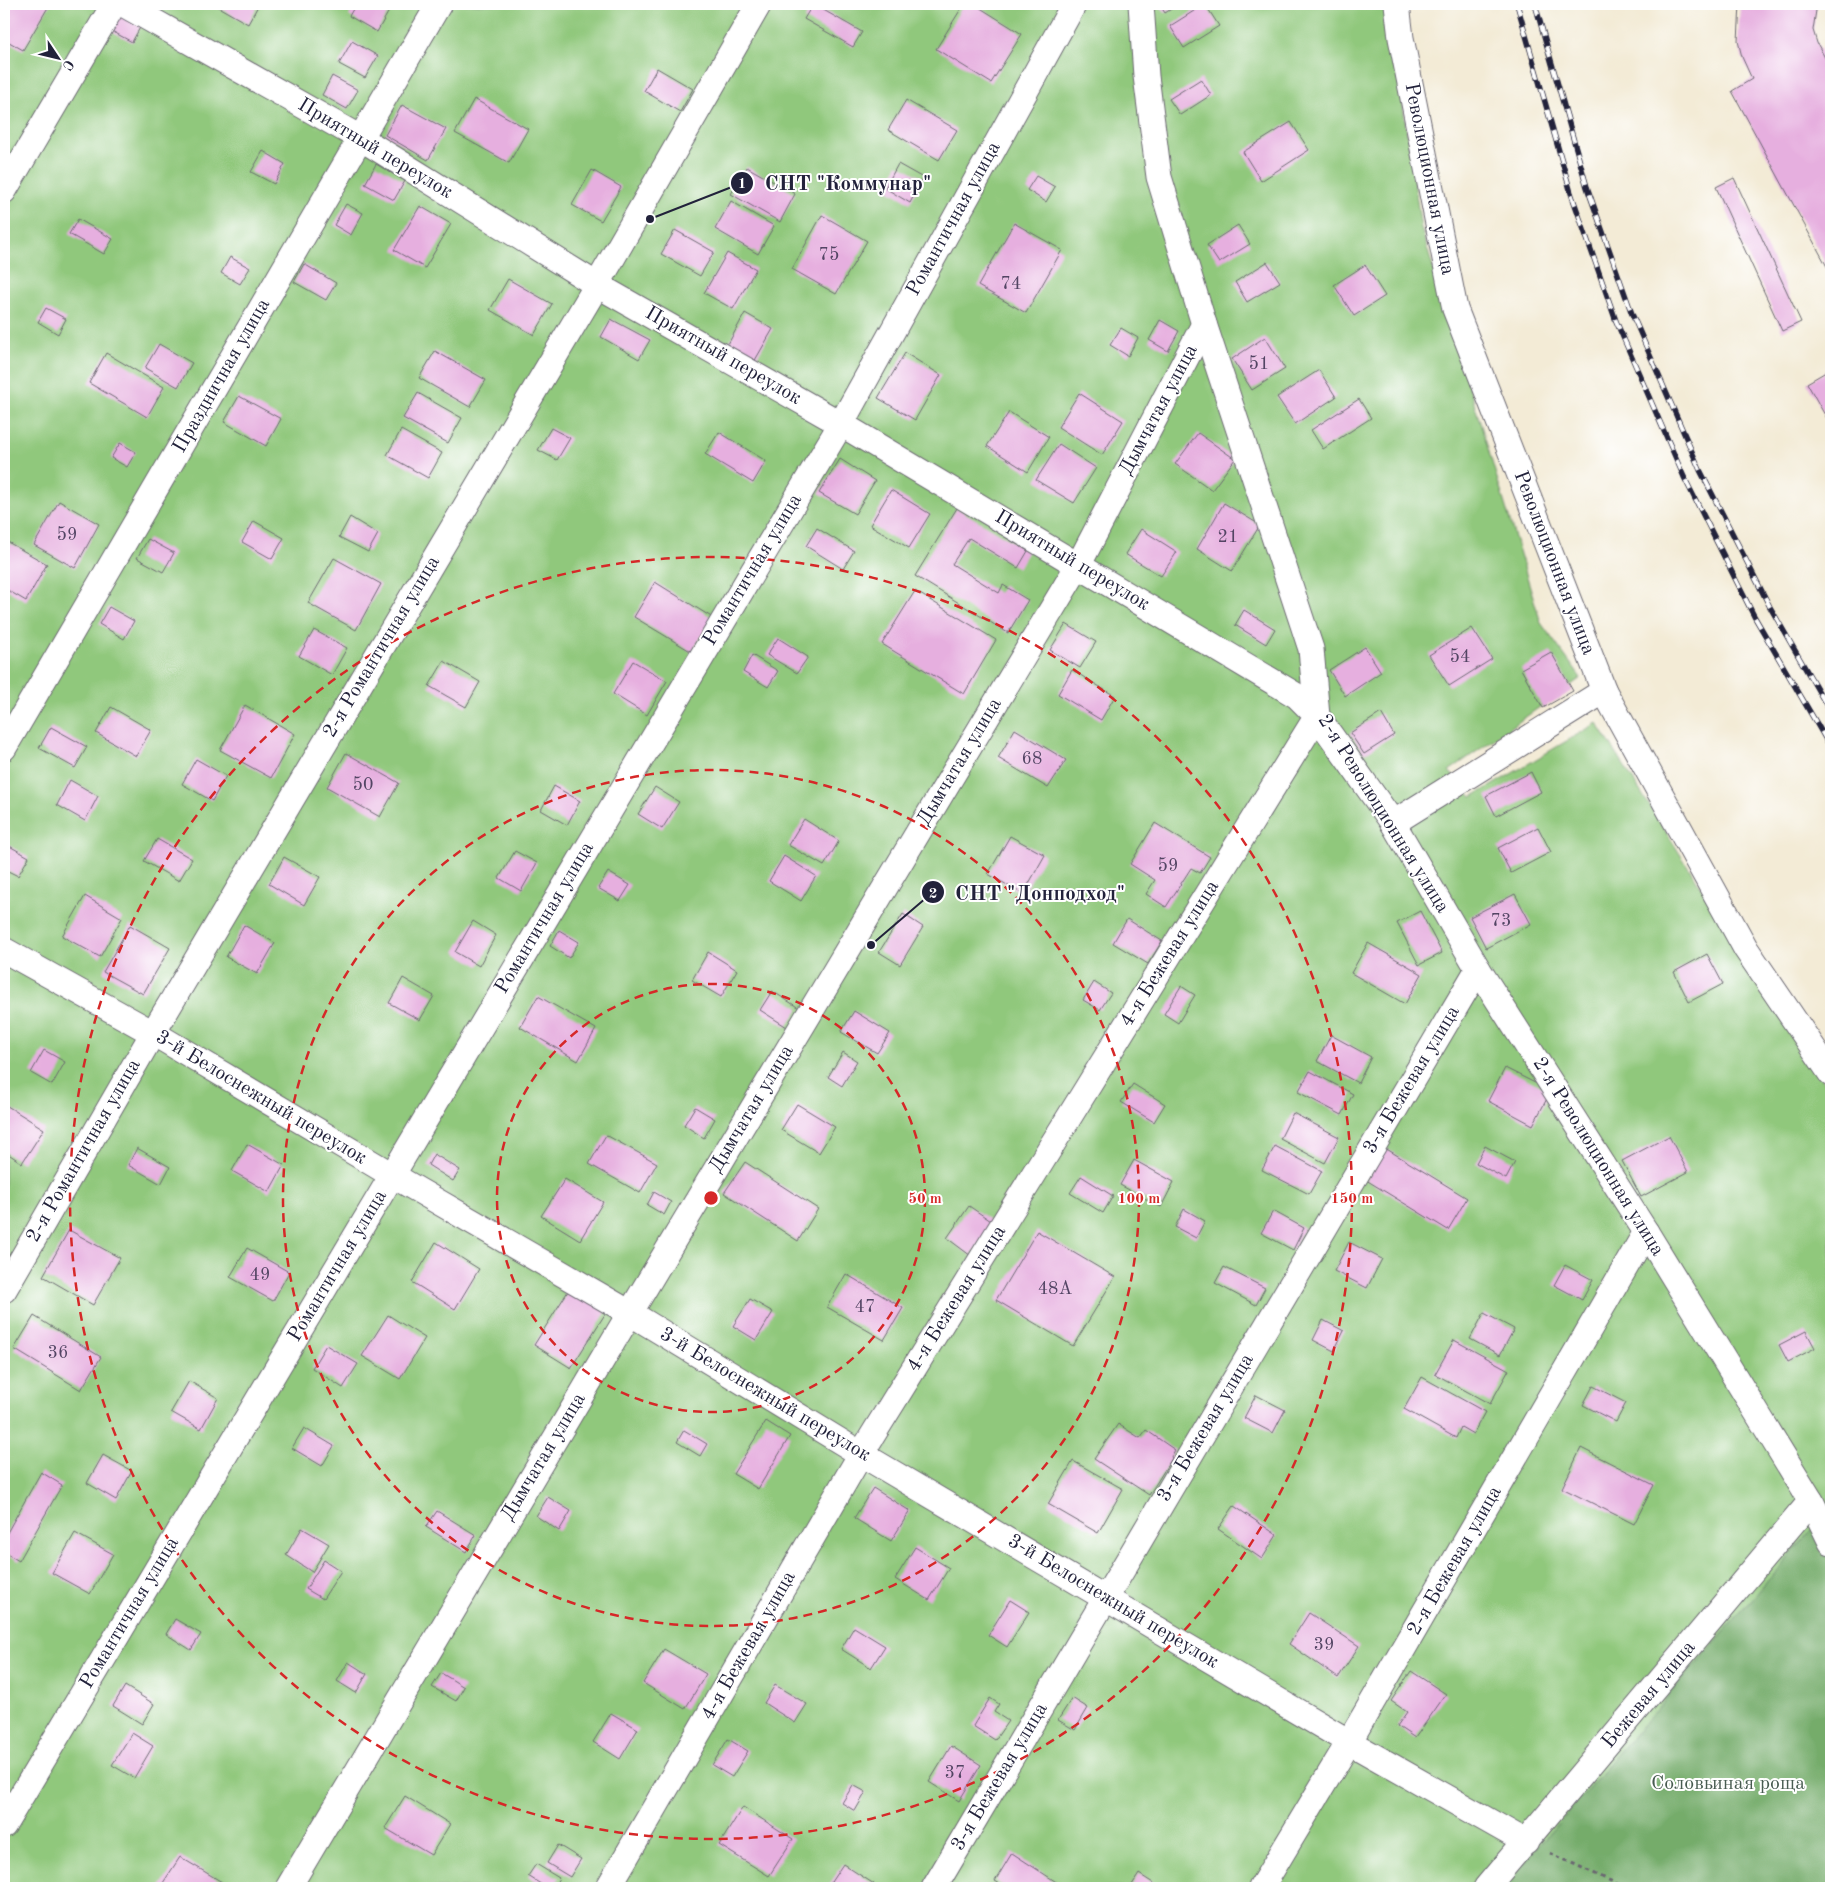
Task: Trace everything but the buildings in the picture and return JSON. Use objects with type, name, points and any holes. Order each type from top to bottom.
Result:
[{"type":"street","points":[[4,190],[114,4]]},
{"type":"street","name":"Приятный переулок","points":[[123,4],[362,138],[597,285],[841,424],[1079,564],[1297,696],[1317,716]]},
{"type":"street","name":"Праздничная улица","points":[[4,748],[439,4]]},
{"type":"street","name":"2-я Романтичная улица","points":[[4,1290],[153,1033],[597,285],[759,4]]},
{"type":"street","name":"Романтичная улица","points":[[4,1825],[841,424],[1074,4]]},
{"type":"street","name":"2-я Революционная улица","points":[[1141,4],[1146,76],[1159,177],[1204,324],[1311,649],[1317,716],[1393,823],[1478,969],[1646,1232],[1811,1501],[1831,1542]]},
{"type":"street","name":"Революционная улица","points":[[1398,4],[1401,38],[1455,309],[1604,691],[1746,949],[1831,1074]]},
{"type":"street","name":"Дымчатая улица","points":[[288,1888],[1079,564],[1204,324]]},
{"type":"street","points":[[1393,823],[1604,691]]},
{"type":"street","name":"4-я Бежевая улица","points":[[608,1888],[861,1454],[1317,716]]},
{"type":"street","name":"3-й Белоснежный переулок","points":[[4,950],[153,1033],[630,1313],[861,1454],[1349,1742],[1526,1842]]},
{"type":"street","name":"3-я Бежевая улица","points":[[934,1888],[1478,969]]},
{"type":"street","name":"2-я Бежевая улица","points":[[1261,1888],[1349,1742],[1646,1232]]},
{"type":"street","name":"Бежевая улица","points":[[1486,1888],[1811,1501]]},
{"type":"path","points":[[1526,1842],[1626,1888]]},
{"type":"green space","points":[[4,4],[1388,4],[1421,228],[1541,623],[1581,678],[1449,771],[1472,797],[1597,723],[1831,1092],[1831,1551],[1817,1524],[1502,1888],[4,1888]]},
{"type":"green space","name":"Соловьиная роща","points":[[1817,1524],[1831,1551],[1831,1888],[1502,1888]]},
{"type":"railway","points":[[1517,4],[1571,193],[1616,321],[1684,477],[1754,616],[1831,748]]},
{"type":"railway","points":[[1535,4],[1587,187],[1632,314],[1700,470],[1770,607],[1831,713]]},
{"type":"place","name":"СНТ \"Коммунар\"","points":[[650,219]]},
{"type":"place","name":"СНТ \"Донподход\"","points":[[871,945]]}]
